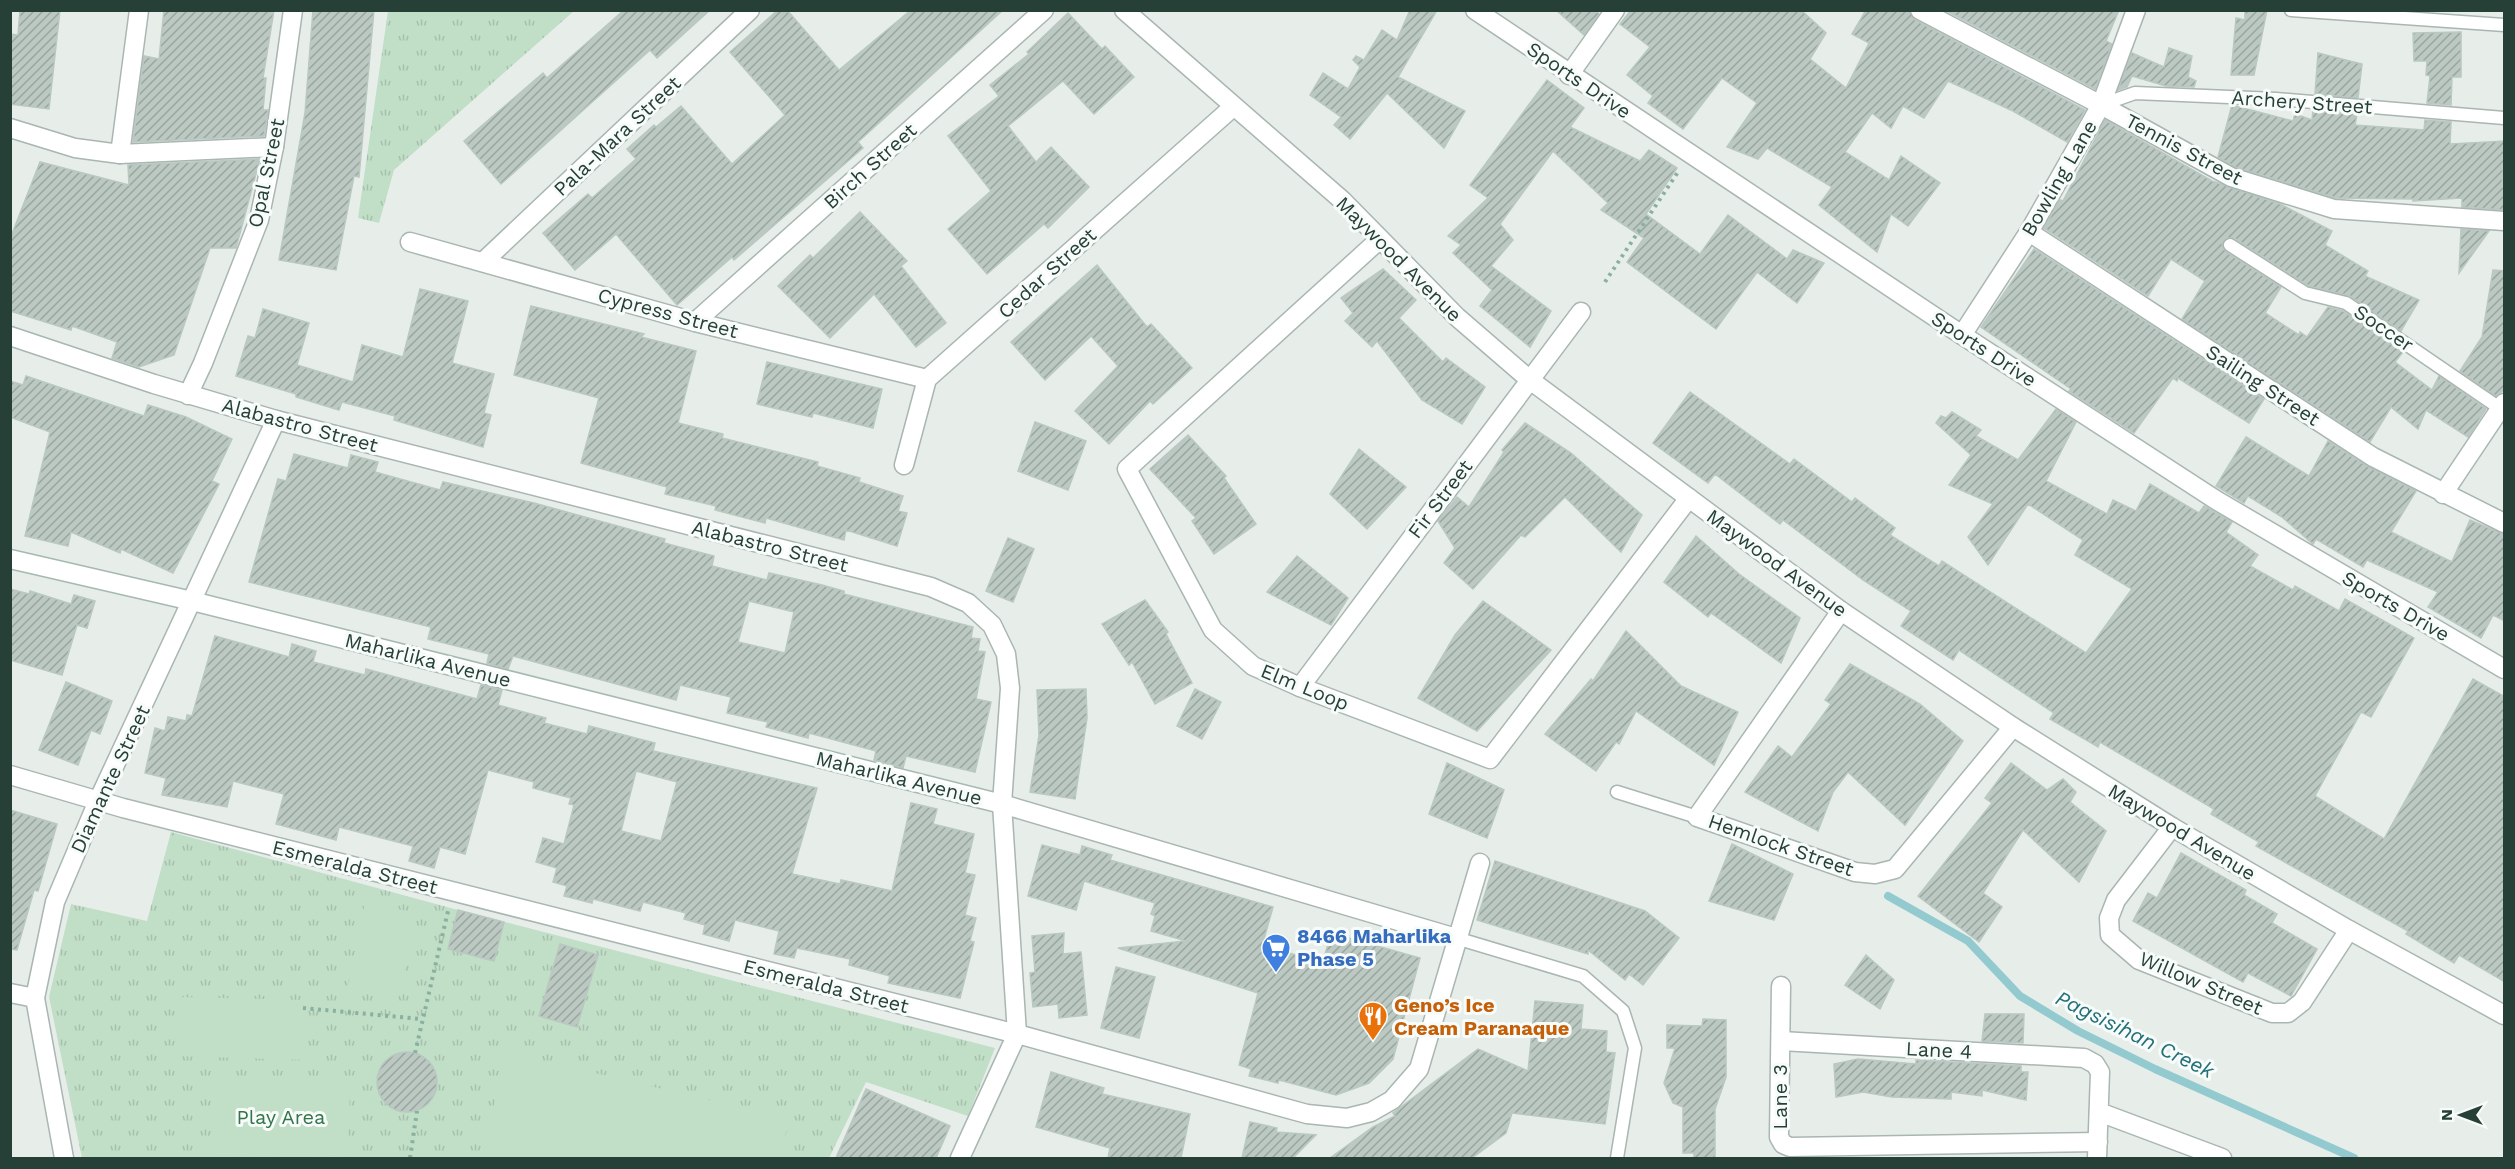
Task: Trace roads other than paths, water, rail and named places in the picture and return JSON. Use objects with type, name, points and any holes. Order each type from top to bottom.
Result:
[{"type":"street","points":[[120,154],[139,10]]},
{"type":"street","name":"Opal Street","points":[[188,395],[203,363],[259,220],[274,147],[293,10]]},
{"type":"street","name":"Pala-Mara Street","points":[[483,262],[750,10]]},
{"type":"street","name":"Birch Street","points":[[695,322],[1044,10]]},
{"type":"street","name":"Maywood Avenue","points":[[1124,10],[1141,17],[1233,107],[1343,201],[1457,318],[1530,380],[1841,611],[2013,727],[2172,827],[2349,930],[2505,1015]]},
{"type":"street","name":"Sports Drive","points":[[1475,10],[1569,75],[1962,335],[2216,500],[2505,669]]},
{"type":"street","points":[[1569,75],[1615,10]]},
{"type":"street","name":"Tennis Street","points":[[1920,10],[2101,105],[2231,177],[2334,209],[2505,221]]},
{"type":"street","name":"Bowling Lane","points":[[1962,335],[2029,232],[2101,105],[2136,10]]},
{"type":"street","name":"Cedar Street","points":[[927,379],[1233,107]]},
{"type":"street","points":[[10,128],[75,148],[120,154],[274,147]]},
{"type":"street","name":"Sailing Street","points":[[2029,232],[2373,457],[2505,523]]},
{"type":"street","name":"Elm Loop","points":[[1380,239],[1127,469],[1213,630],[1253,666],[1300,687],[1490,759],[1689,498]]},
{"type":"street","name":"Cypress Street","points":[[410,242],[695,322],[927,379]]},
{"type":"street","name":"Fir Street","points":[[1300,687],[1581,312]]},
{"type":"street","name":"Alabastro Street","points":[[10,336],[188,395],[276,420],[932,588],[968,603],[992,625],[1006,654],[1010,688],[1002,804],[1017,1034],[960,1158]]},
{"type":"street","points":[[904,465],[927,379]]},
{"type":"street","points":[[2443,494],[2503,406]]},
{"type":"street","name":"Diamante Street","points":[[64,1158],[35,998],[55,902],[98,801],[276,420]]},
{"type":"street","name":"Maharlika Avenue","points":[[10,559],[192,601],[1002,804],[1456,938]]},
{"type":"street","name":"Hemlock Street","points":[[1841,611],[1698,817],[1855,872],[1875,874],[1895,868],[2013,727]]},
{"type":"street","name":"Esmeralda Street","points":[[10,775],[98,801],[1017,1034],[1307,1114],[1347,1118],[1371,1112],[1392,1100],[1419,1069],[1480,863]]},
{"type":"street","name":"Willow Street","points":[[2172,827],[2116,900],[2109,918],[2110,935],[2139,960],[2272,1013],[2288,1013],[2302,1002],[2349,930]]},
{"type":"street","name":"Lane 3","points":[[1781,986],[1779,1137],[1783,1144],[1790,1147],[2097,1150]]},
{"type":"street","points":[[10,993],[35,998]]},
{"type":"street","name":"Lane 4","points":[[1780,1041],[2084,1058],[2096,1064],[2100,1072],[2099,1112]]},
{"type":"street","points":[[2097,1150],[2099,1112],[2222,1158]]},
{"type":"lane","points":[[2291,10],[2505,25]]},
{"type":"lane","name":"Archery Street","points":[[2101,105],[2135,93],[2276,99],[2505,118]]},
{"type":"lane","name":"Soccer","points":[[2230,245],[2305,293],[2346,303],[2503,406]]},
{"type":"lane","points":[[1617,792],[1698,817]]},
{"type":"lane","name":"Maharlika Avenue","points":[[1456,938],[1583,976],[1623,1011],[1635,1048],[1617,1158]]},
{"type":"waterway","name":"Pagsisihan Creek","points":[[1888,896],[1968,941],[2020,996],[2078,1031],[2155,1069],[2354,1158]]},
{"type":"place","name":"8466 Maharlika Phase 5","points":[[1276,974]]},
{"type":"place","name":"Geno’s Ice Cream Paranaque","points":[[1373,1042]]},
{"type":"park label","name":"Play Area","points":[[281,1117]]}]
